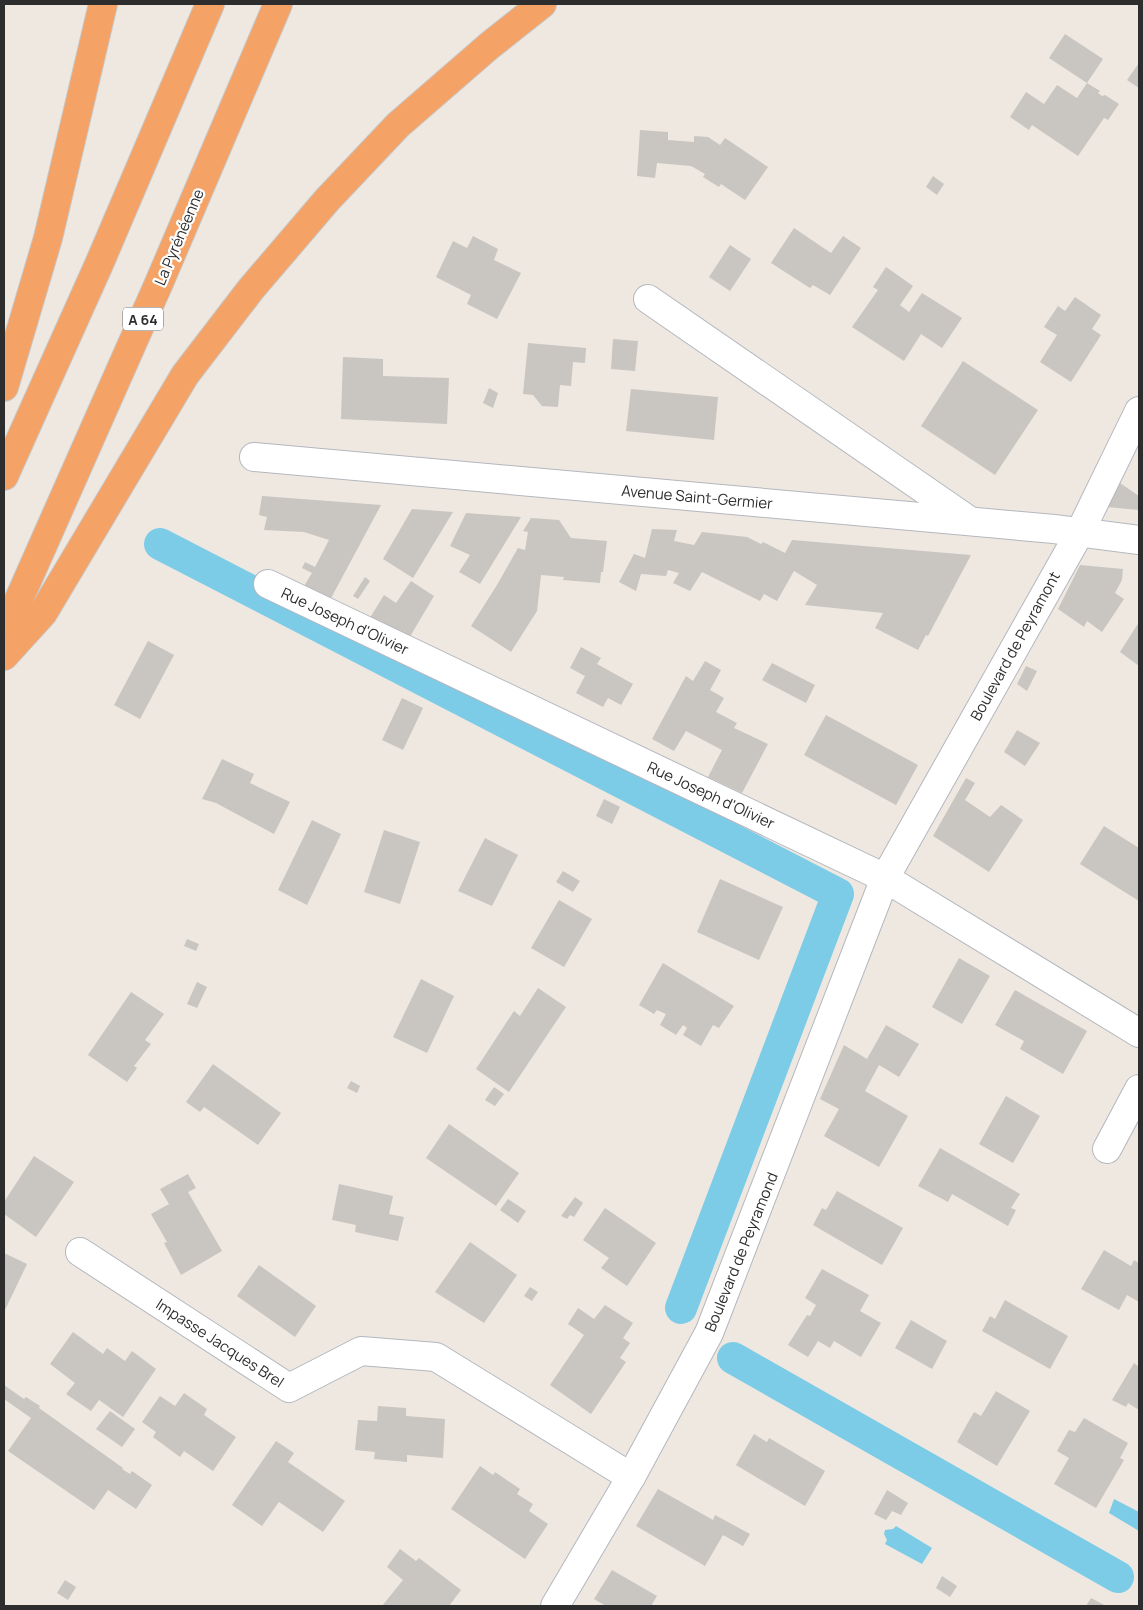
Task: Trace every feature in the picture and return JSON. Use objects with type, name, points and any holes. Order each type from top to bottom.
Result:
[{"type":"highway","points":[[4,386],[48,238],[103,4]]},
{"type":"highway","points":[[4,476],[100,262],[210,4]]},
{"type":"highway","name":"La Pyrénéenne","points":[[4,633],[159,282],[278,4]]},
{"type":"highway","points":[[4,656],[43,613],[185,375],[251,289],[327,200],[398,126],[489,46],[542,4]]},
{"type":"street","points":[[648,299],[971,522]]},
{"type":"street","name":"Boulevard de Peyramont","points":[[886,878],[1080,532],[1139,411]]},
{"type":"street","name":"Avenue Saint-Germier","points":[[254,457],[1080,532],[1139,540]]},
{"type":"street","name":"Rue Joseph d'Olivier","points":[[268,584],[886,878],[1139,1033]]},
{"type":"street","name":"Boulevard de Peyramond","points":[[555,1606],[631,1477],[709,1333],[886,878]]},
{"type":"street","points":[[1107,1149],[1139,1089]]},
{"type":"street","name":"Impasse Jacques Brel","points":[[80,1252],[289,1388],[361,1351],[436,1357],[631,1477]]},
{"type":"water","points":[[1114,1499],[1139,1512],[1139,1531],[1109,1513]]},
{"type":"water","points":[[896,1526],[932,1548],[922,1564],[885,1544],[887,1540],[884,1534],[885,1530],[893,1529]]},
{"type":"building","points":[[1065,34],[1103,59],[1087,83],[1049,58]]},
{"type":"building","points":[[1139,63],[1139,88],[1127,80]]},
{"type":"building","points":[[1087,83],[1100,91],[1098,93],[1102,96],[1105,95],[1119,104],[1108,120],[1104,118],[1078,156],[1032,125],[1029,130],[1010,117],[1026,92],[1044,104],[1057,85],[1077,98]]},
{"type":"building","points":[[640,130],[668,132],[668,140],[694,142],[694,136],[708,137],[720,145],[725,138],[768,167],[745,200],[721,184],[719,187],[703,177],[705,174],[691,166],[657,163],[655,178],[637,176]]},
{"type":"building","points":[[933,176],[944,184],[937,195],[926,187]]},
{"type":"building","points":[[794,228],[831,253],[843,236],[861,248],[830,295],[813,285],[810,288],[771,263]]},
{"type":"building","points":[[473,236],[498,249],[494,260],[521,273],[497,319],[467,304],[471,295],[436,277],[453,241],[467,248]]},
{"type":"building","points":[[730,245],[751,259],[730,291],[709,277]]},
{"type":"building","points":[[886,267],[913,286],[900,305],[909,312],[922,293],[962,318],[942,348],[921,334],[904,361],[852,327],[878,290],[873,287]]},
{"type":"building","points":[[1075,297],[1101,315],[1092,329],[1101,335],[1071,382],[1040,362],[1057,335],[1044,327],[1058,306],[1065,311]]},
{"type":"building","points":[[613,339],[638,341],[635,371],[611,369]]},
{"type":"building","points":[[528,343],[586,348],[585,363],[573,362],[571,386],[560,385],[558,407],[542,406],[533,395],[523,394]]},
{"type":"building","points":[[343,357],[383,359],[383,376],[449,378],[447,424],[341,419]]},
{"type":"building","points":[[963,361],[1038,410],[995,475],[921,426]]},
{"type":"building","points":[[489,388],[498,393],[493,408],[483,403]]},
{"type":"building","points":[[631,389],[718,397],[714,440],[626,431]]},
{"type":"building","points":[[1120,483],[1139,496],[1139,510],[1107,507]]},
{"type":"building","points":[[262,496],[381,505],[330,600],[304,586],[312,573],[302,568],[305,562],[315,567],[329,540],[304,532],[264,530],[267,517],[259,515]]},
{"type":"building","points":[[412,509],[453,512],[413,578],[383,559]]},
{"type":"building","points":[[466,513],[521,517],[480,584],[459,572],[470,555],[450,546]]},
{"type":"building","points":[[531,518],[559,520],[571,538],[607,541],[603,572],[601,572],[600,583],[563,580],[564,577],[541,575],[537,611],[511,652],[471,626],[518,548],[525,550],[528,532],[523,531]]},
{"type":"building","points":[[652,529],[677,530],[674,541],[694,545],[702,532],[747,537],[761,544],[763,542],[785,553],[792,540],[971,555],[928,636],[926,635],[918,650],[875,628],[883,613],[805,605],[817,585],[794,571],[777,601],[764,594],[760,601],[702,572],[690,591],[673,583],[679,573],[668,570],[666,576],[641,574],[636,591],[619,582],[634,554],[645,558]]},
{"type":"building","points":[[1080,565],[1123,569],[1122,580],[1115,593],[1124,599],[1102,632],[1087,621],[1084,627],[1058,609]]},
{"type":"building","points":[[365,577],[370,581],[358,599],[353,596]]},
{"type":"building","points":[[411,581],[434,596],[408,640],[368,621],[384,595],[396,603]]},
{"type":"building","points":[[1139,622],[1139,666],[1120,652]]},
{"type":"building","points":[[148,641],[174,655],[140,719],[114,705]]},
{"type":"building","points":[[581,647],[601,658],[597,664],[633,684],[621,705],[608,698],[603,707],[576,693],[585,676],[570,668]]},
{"type":"building","points":[[705,661],[721,670],[710,690],[724,698],[716,712],[737,723],[734,728],[768,744],[742,793],[708,777],[722,750],[686,731],[674,751],[652,739],[686,676],[693,681]]},
{"type":"building","points":[[772,663],[815,685],[806,703],[762,680]]},
{"type":"building","points":[[1026,666],[1037,671],[1027,691],[1017,684]]},
{"type":"building","points":[[402,698],[423,708],[403,750],[382,740]]},
{"type":"building","points":[[826,715],[918,765],[896,805],[804,755]]},
{"type":"building","points":[[1017,730],[1040,743],[1025,766],[1004,752]]},
{"type":"building","points":[[222,759],[254,774],[250,783],[290,802],[274,834],[216,803],[202,799]]},
{"type":"building","points":[[966,778],[975,783],[965,800],[990,817],[1001,805],[1023,820],[989,872],[933,836]]},
{"type":"building","points":[[604,799],[620,807],[612,824],[596,816]]},
{"type":"building","points":[[312,820],[341,834],[307,905],[278,890]]},
{"type":"building","points":[[1104,826],[1139,848],[1139,901],[1080,864]]},
{"type":"building","points":[[384,830],[420,842],[400,904],[364,892]]},
{"type":"building","points":[[485,838],[518,855],[492,906],[458,891]]},
{"type":"building","points":[[563,871],[580,881],[573,892],[556,882]]},
{"type":"building","points":[[720,879],[783,907],[759,960],[697,932]]},
{"type":"building","points":[[559,900],[592,919],[564,967],[531,948]]},
{"type":"building","points":[[187,939],[199,944],[196,951],[184,946]]},
{"type":"building","points":[[959,958],[990,976],[962,1024],[932,1007]]},
{"type":"building","points":[[663,963],[734,1006],[719,1028],[713,1025],[701,1046],[683,1035],[687,1028],[683,1025],[676,1035],[660,1025],[666,1014],[657,1010],[654,1014],[639,1005]]},
{"type":"building","points":[[421,979],[454,996],[427,1053],[393,1037]]},
{"type":"building","points":[[197,982],[207,987],[197,1008],[187,1004]]},
{"type":"building","points":[[538,988],[566,1007],[509,1092],[476,1069],[514,1011],[520,1016]]},
{"type":"building","points":[[1015,990],[1087,1031],[1063,1074],[1020,1049],[1024,1041],[995,1025]]},
{"type":"building","points":[[131,992],[164,1014],[145,1040],[151,1044],[134,1066],[137,1068],[127,1082],[88,1055]]},
{"type":"building","points":[[886,1025],[919,1044],[899,1077],[879,1065],[865,1091],[908,1116],[879,1167],[824,1136],[839,1109],[820,1099],[844,1045],[867,1059]]},
{"type":"building","points":[[213,1064],[281,1113],[258,1145],[204,1107],[200,1112],[186,1102]]},
{"type":"building","points":[[351,1081],[360,1086],[357,1093],[347,1088]]},
{"type":"building","points":[[494,1087],[504,1094],[495,1106],[485,1100]]},
{"type":"building","points":[[1006,1096],[1040,1116],[1013,1163],[979,1144]]},
{"type":"building","points":[[449,1124],[519,1173],[496,1206],[426,1158]]},
{"type":"building","points":[[940,1148],[1020,1194],[1011,1208],[1016,1210],[1008,1226],[952,1194],[948,1202],[918,1186]]},
{"type":"building","points":[[34,1156],[74,1182],[36,1237],[4,1214],[4,1202]]},
{"type":"building","points":[[188,1174],[196,1188],[188,1192],[222,1251],[181,1275],[164,1243],[167,1242],[151,1214],[169,1204],[160,1189]]},
{"type":"building","points":[[339,1184],[393,1196],[389,1214],[404,1217],[398,1241],[355,1232],[356,1225],[332,1220]]},
{"type":"building","points":[[837,1191],[903,1228],[882,1265],[813,1225],[822,1208],[826,1210]]},
{"type":"building","points":[[575,1197],[583,1203],[574,1217],[570,1215],[567,1219],[561,1216]]},
{"type":"building","points":[[508,1199],[526,1211],[518,1223],[500,1210]]},
{"type":"building","points":[[605,1208],[656,1243],[627,1286],[601,1268],[609,1258],[583,1240]]},
{"type":"building","points":[[470,1242],[517,1275],[484,1323],[435,1292]]},
{"type":"building","points":[[1104,1250],[1131,1266],[1134,1260],[1139,1263],[1139,1302],[1127,1295],[1119,1310],[1081,1289]]},
{"type":"building","points":[[4,1253],[27,1264],[4,1312]]},
{"type":"building","points":[[259,1265],[316,1306],[295,1337],[237,1296]]},
{"type":"building","points":[[822,1269],[869,1295],[860,1311],[881,1323],[861,1357],[834,1341],[830,1348],[818,1341],[808,1357],[788,1345],[807,1315],[810,1316],[816,1305],[805,1298]]},
{"type":"building","points":[[530,1287],[538,1292],[532,1301],[524,1296]]},
{"type":"building","points":[[1005,1300],[1068,1336],[1050,1369],[982,1331],[990,1316],[995,1319]]},
{"type":"building","points":[[605,1305],[633,1323],[623,1338],[630,1343],[620,1358],[626,1362],[591,1414],[550,1385],[584,1335],[568,1324],[578,1308],[594,1319]]},
{"type":"building","points":[[911,1320],[947,1341],[932,1369],[895,1348]]},
{"type":"building","points":[[73,1332],[103,1354],[107,1348],[125,1361],[132,1351],[156,1369],[123,1417],[99,1400],[91,1411],[66,1394],[75,1383],[50,1364]]},
{"type":"building","points":[[1134,1363],[1139,1367],[1139,1410],[1128,1403],[1126,1407],[1112,1400]]},
{"type":"building","points":[[4,1385],[24,1399],[26,1397],[40,1406],[39,1408],[122,1469],[130,1474],[132,1471],[152,1485],[136,1509],[108,1490],[94,1510],[8,1451],[31,1418],[4,1399]]},
{"type":"building","points":[[996,1391],[1030,1411],[997,1466],[957,1442],[974,1412],[981,1416]]},
{"type":"building","points":[[184,1393],[207,1409],[204,1415],[236,1437],[213,1471],[184,1451],[180,1457],[153,1437],[156,1432],[142,1422],[160,1396],[175,1406]]},
{"type":"building","points":[[378,1406],[406,1408],[406,1416],[445,1419],[443,1458],[407,1455],[407,1462],[374,1459],[375,1452],[355,1450],[358,1420],[377,1421]]},
{"type":"building","points":[[110,1411],[135,1429],[122,1447],[96,1429]]},
{"type":"building","points":[[1084,1418],[1128,1443],[1120,1458],[1124,1460],[1096,1508],[1054,1484],[1069,1458],[1057,1451],[1069,1430],[1075,1432]]},
{"type":"building","points":[[754,1434],[767,1442],[769,1438],[825,1471],[805,1506],[736,1465]]},
{"type":"building","points":[[276,1441],[294,1453],[288,1462],[345,1501],[323,1532],[279,1502],[262,1526],[232,1505]]},
{"type":"building","points":[[480,1466],[493,1475],[495,1472],[520,1489],[517,1494],[533,1504],[529,1511],[548,1524],[525,1559],[451,1509]]},
{"type":"building","points":[[658,1489],[713,1520],[715,1515],[750,1534],[743,1546],[723,1535],[705,1566],[636,1526]]},
{"type":"building","points":[[887,1490],[908,1503],[901,1515],[892,1511],[886,1520],[874,1514]]},
{"type":"building","points":[[400,1549],[416,1561],[419,1558],[461,1590],[449,1606],[382,1606],[403,1580],[387,1567]]},
{"type":"building","points":[[612,1570],[657,1596],[651,1606],[606,1606],[594,1599]]},
{"type":"building","points":[[942,1576],[957,1586],[950,1597],[936,1588]]},
{"type":"building","points":[[65,1580],[76,1587],[68,1600],[57,1593]]},
{"type":"building","points":[[1091,1598],[1106,1606],[1086,1606]]},
{"type":"waterway","points":[[160,544],[838,894],[681,1308]]},
{"type":"waterway","points":[[733,1358],[1118,1577]]}]
